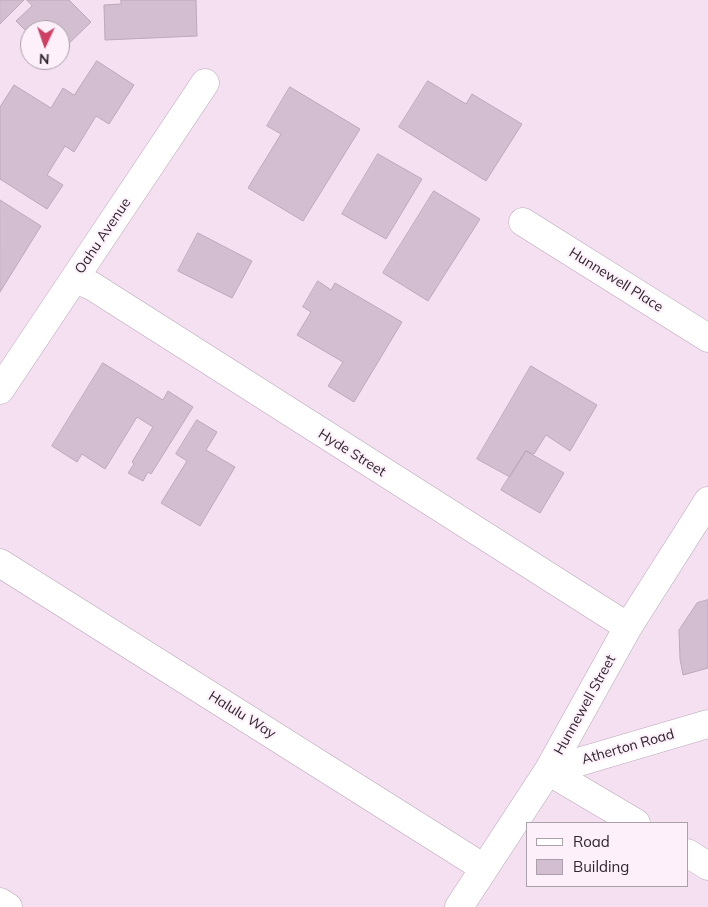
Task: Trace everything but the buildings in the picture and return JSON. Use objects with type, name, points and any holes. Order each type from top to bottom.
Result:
[{"type":"street","name":"Oahu Avenue","points":[[0,390],[206,83]]},
{"type":"street","name":"Hunnewell Place","points":[[523,222],[708,338]]},
{"type":"street","name":"Hyde Street","points":[[75,279],[92,286],[628,628]]},
{"type":"street","name":"Hunnewell Street","points":[[459,907],[548,771],[628,628],[708,502]]},
{"type":"street","name":"Halulu Way","points":[[0,563],[484,868]]},
{"type":"street","name":"Atherton Road","points":[[548,771],[708,724]]},
{"type":"street","points":[[548,771],[634,822]]},
{"type":"street","points":[[688,854],[708,866]]},
{"type":"street","points":[[0,902],[8,907]]}]
